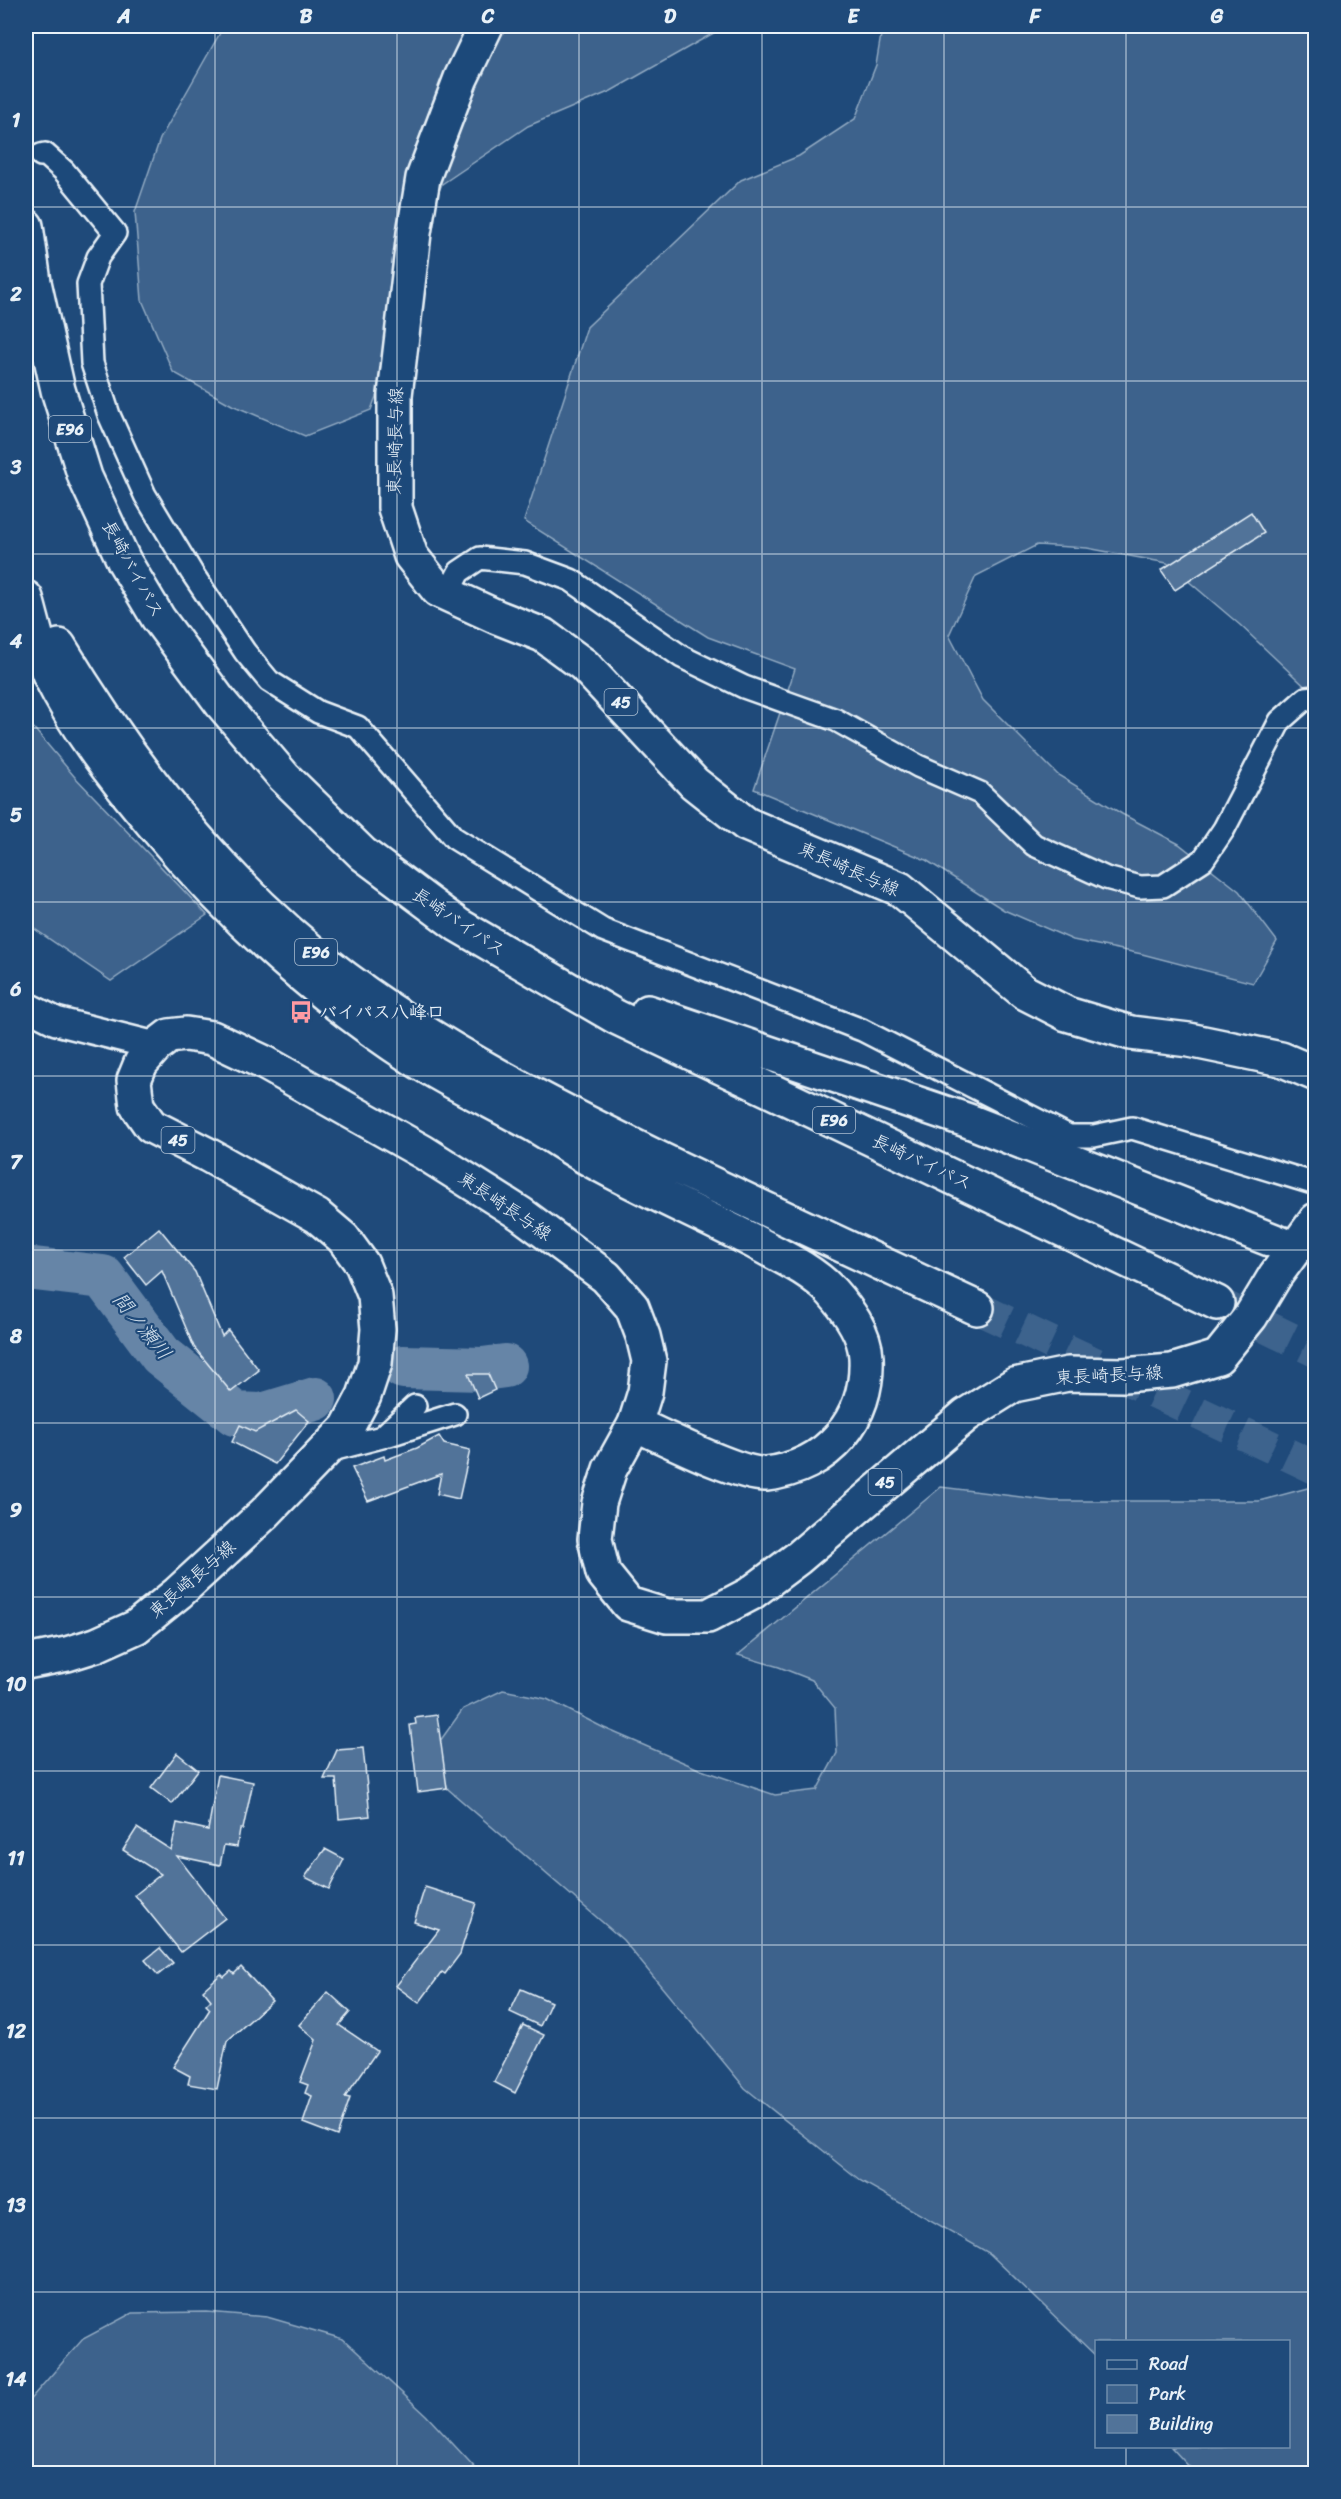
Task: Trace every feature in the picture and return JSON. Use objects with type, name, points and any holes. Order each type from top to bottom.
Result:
[{"type":"main road","name":"東長崎長与線","points":[[486,26],[461,78],[423,178],[410,265],[394,395],[395,508],[411,556],[438,590],[543,635],[584,665],[694,783],[746,824],[900,889],[1024,992],[1067,1014],[1131,1033],[1189,1040],[1281,1059],[1316,1074]]},
{"type":"main road","name":"長崎バイパス","points":[[26,226],[34,282],[58,390],[85,477],[124,561],[158,618],[221,703],[284,777],[363,854],[458,925],[616,1017],[1217,1303]]},
{"type":"main road","name":"E96","points":[[26,580],[58,644],[96,708],[145,775],[205,848],[271,914],[344,976],[410,1023],[509,1082],[598,1129],[977,1308]]},
{"type":"main road","points":[[26,598],[49,674],[84,735],[123,788],[191,869],[262,941],[331,1000],[416,1060],[534,1125],[601,1166],[790,1261],[828,1288],[853,1317],[866,1354],[862,1401],[848,1426],[826,1452],[803,1465],[762,1474],[713,1459],[635,1424]]},
{"type":"main road","points":[[557,984],[602,996],[969,1121],[1295,1249]]},
{"type":"main road","name":"東長崎長与線","points":[[26,1662],[96,1646],[136,1627],[178,1593],[256,1521],[347,1428],[364,1396],[375,1363],[378,1329],[375,1296],[362,1264],[342,1238],[317,1216],[152,1126],[136,1106],[134,1080],[141,1063],[156,1046],[169,1036],[186,1034],[213,1038],[265,1064],[423,1152],[521,1214],[606,1277],[632,1307],[643,1336],[648,1361],[645,1392],[635,1424],[610,1469],[599,1503],[595,1539],[603,1573],[628,1604],[667,1616],[708,1616],[750,1594],[798,1558],[966,1415],[1014,1385],[1068,1374],[1123,1375],[1172,1371],[1218,1357],[1251,1316],[1275,1276],[1316,1220]]},
{"type":"main road","points":[[534,1125],[726,1191]]},
{"type":"street","points":[[41,155],[45,154],[64,171],[115,233],[98,256],[88,284],[92,363],[110,415],[145,495],[192,573],[245,652],[269,681],[318,712],[358,727],[454,838],[603,930],[862,1030],[1069,1136],[1094,1136],[1132,1128],[1316,1184]]},
{"type":"street","points":[[447,595],[459,572],[480,558],[525,563],[571,580],[682,657],[744,687],[836,720],[918,766],[980,793],[1035,845],[1106,878],[1140,887],[1163,886],[1203,860],[1224,829],[1280,721],[1306,699],[1316,697]]},
{"type":"street","points":[[26,1006],[56,1021],[156,1046]]},
{"type":"street","points":[[382,1437],[415,1406]]},
{"type":"street","points":[[324,1452],[455,1414]]},
{"type":"green space","points":[[224,26],[726,26],[611,91],[528,126],[442,184],[411,257],[396,342],[371,410],[305,436],[232,405],[173,372],[142,300],[135,212],[160,139]]},
{"type":"green space","points":[[864,26],[1315,26],[1315,696],[1240,625],[1167,563],[1087,548],[1037,545],[976,576],[949,635],[983,700],[1058,775],[1122,814],[1179,844],[1239,891],[1277,941],[1253,983],[1142,954],[1073,940],[1004,910],[926,860],[754,789],[795,669],[708,637],[524,521],[587,327],[741,180],[799,156],[855,119],[876,65],[881,35]]},
{"type":"green space","points":[[26,719],[74,776],[207,915],[111,981],[26,923]]},
{"type":"green space","points":[[1315,1486],[1315,2473],[1195,2473],[1172,2448],[1290,2448],[1290,2340],[1095,2340],[1095,2355],[989,2253],[861,2181],[745,2088],[623,1940],[448,1789],[435,1748],[463,1709],[503,1690],[547,1699],[604,1728],[701,1770],[775,1795],[817,1790],[837,1753],[835,1708],[812,1680],[738,1655],[941,1487],[1052,1501],[1259,1501]]},
{"type":"green space","points":[[207,2312],[267,2317],[343,2339],[426,2415],[480,2473],[26,2473],[26,2404],[83,2339],[132,2313]]},
{"type":"building","points":[[1251,512],[1264,533],[1175,590],[1161,570]]},
{"type":"building","points":[[159,1228],[195,1272],[222,1336],[228,1330],[259,1370],[231,1392],[194,1347],[162,1271],[146,1285],[124,1257]]},
{"type":"building","points":[[468,1374],[488,1374],[495,1390],[478,1398]]},
{"type":"building","points":[[296,1410],[309,1421],[275,1464],[232,1442],[240,1425],[255,1432]]},
{"type":"building","points":[[439,1436],[444,1444],[470,1450],[459,1499],[437,1494],[441,1474],[368,1501],[352,1468],[384,1456],[385,1460],[417,1448]]},
{"type":"building","points":[[437,1715],[447,1788],[418,1792],[410,1725],[416,1724],[415,1718]]},
{"type":"building","points":[[363,1748],[370,1816],[339,1819],[336,1779],[324,1779],[337,1750]]},
{"type":"building","points":[[177,1753],[198,1770],[172,1804],[151,1788]]},
{"type":"building","points":[[218,1775],[253,1782],[237,1847],[224,1845],[220,1865],[177,1856],[225,1918],[181,1952],[135,1895],[161,1874],[123,1850],[137,1828],[171,1850],[177,1823],[208,1830]]},
{"type":"building","points":[[325,1849],[344,1859],[329,1889],[305,1877]]},
{"type":"building","points":[[425,1887],[476,1903],[460,1954],[445,1974],[442,1972],[419,2003],[396,1986],[439,1930],[414,1922]]},
{"type":"building","points":[[160,1948],[173,1963],[158,1975],[145,1960]]},
{"type":"building","points":[[241,1967],[272,2001],[227,2041],[217,2089],[188,2084],[190,2076],[173,2067],[210,2009],[206,2005],[211,2000],[203,1990],[221,1974],[224,1977],[231,1971],[234,1974]]},
{"type":"building","points":[[521,1989],[551,2002],[540,2026],[510,2012]]},
{"type":"building","points":[[328,1992],[350,2012],[339,2025],[377,2051],[345,2097],[350,2098],[337,2136],[303,2123],[312,2096],[305,2093],[308,2085],[300,2082],[316,2040],[299,2025]]},
{"type":"building","points":[[523,2025],[544,2035],[515,2093],[494,2082]]},
{"type":"waterway","name":"間ノ瀬川","points":[[26,1268],[103,1277],[161,1355],[235,1414],[262,1415],[315,1399]]},
{"type":"waterway","name":"間ノ瀬川","points":[[403,1367],[483,1369],[505,1366]]},
{"type":"tunnel","points":[[1217,1303],[1316,1351]]},
{"type":"tunnel","points":[[977,1308],[1316,1468]]},
{"type":"place","name":"バイパス八峰口","points":[[301,1012]]}]
